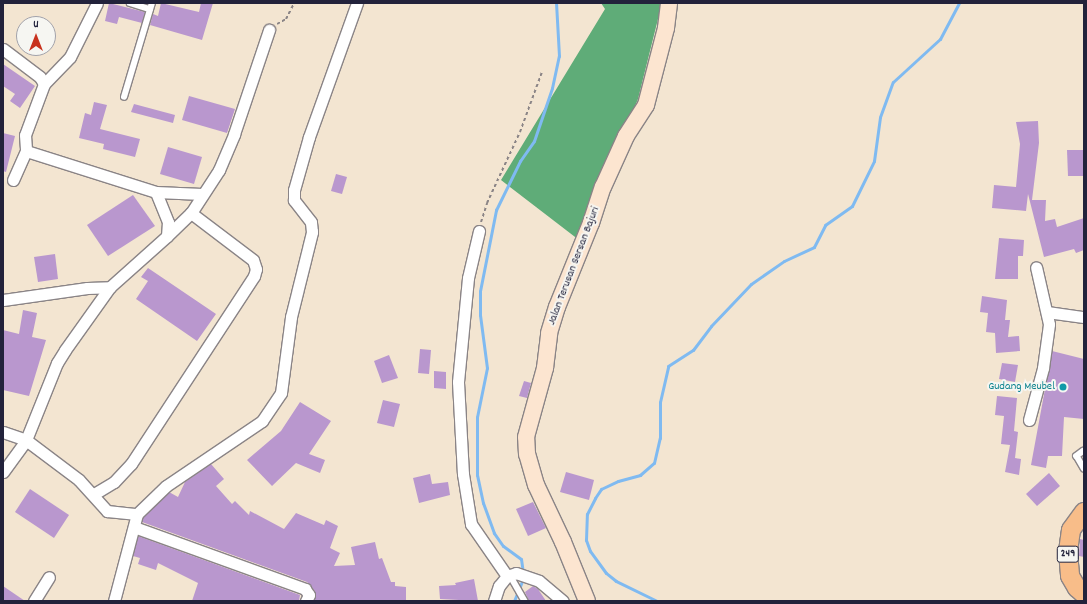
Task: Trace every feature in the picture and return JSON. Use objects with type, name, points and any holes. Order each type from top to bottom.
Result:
[{"type":"main road","name":"Jalan Terusan Sersan Bajuri","points":[[587,601],[563,542],[536,485],[527,454],[526,437],[545,368],[549,333],[557,306],[591,223],[603,187],[626,136],[646,105],[666,28],[669,3]]},
{"type":"main road","name":"249","points":[[1079,594],[1070,576],[1068,552],[1071,530],[1084,512]]},
{"type":"street","points":[[13,180],[26,151],[25,135],[44,84],[70,57],[97,3]]},
{"type":"street","points":[[114,601],[134,527],[136,514],[166,486],[262,421],[281,393],[291,317],[312,232],[311,222],[294,200],[294,190],[309,137],[357,3]]},
{"type":"street","points":[[3,472],[26,440],[57,363],[110,287],[168,236],[191,213],[219,170],[234,134],[269,30]]},
{"type":"street","points":[[3,49],[40,77],[44,84]]},
{"type":"street","points":[[26,151],[156,192],[202,194]]},
{"type":"street","points":[[156,192],[168,222],[168,236]]},
{"type":"street","points":[[94,494],[114,482],[131,464],[254,276],[256,269],[253,260],[191,213]]},
{"type":"street","points":[[479,231],[468,278],[458,382],[463,474],[471,524],[509,575]]},
{"type":"street","points":[[1029,420],[1043,368],[1049,324],[1036,267]]},
{"type":"street","points":[[3,300],[87,288],[110,287]]},
{"type":"street","points":[[1047,312],[1084,318]]},
{"type":"street","points":[[3,432],[26,440],[79,480],[94,494],[107,511],[136,514]]},
{"type":"street","points":[[134,527],[305,589],[309,595],[306,601]]},
{"type":"street","points":[[494,601],[499,586],[509,575],[524,574],[539,581],[563,601]]},
{"type":"street","points":[[34,601],[48,577]]},
{"type":"lane","points":[[124,97],[151,6],[130,3]]},
{"type":"lane","points":[[1084,451],[1077,456],[1084,468]]},
{"type":"lane","points":[[509,575],[525,601]]},
{"type":"path","points":[[269,30],[286,19],[294,3]]},
{"type":"path","points":[[479,231],[487,203],[520,132],[542,72]]},
{"type":"green space","points":[[601,3],[662,3],[638,99],[579,240],[501,180],[605,9]]},
{"type":"building","points":[[109,3],[145,12],[142,23],[119,17],[117,24],[105,21]]},
{"type":"building","points":[[161,3],[199,12],[201,3],[213,3],[202,40],[150,25],[153,14],[158,16]]},
{"type":"building","points":[[3,64],[35,86],[20,108],[10,101],[15,94],[3,86]]},
{"type":"building","points":[[189,96],[235,109],[227,133],[182,120]]},
{"type":"building","points":[[94,102],[107,105],[100,129],[140,139],[135,157],[103,149],[104,144],[79,138],[85,113],[91,115]]},
{"type":"building","points":[[134,104],[175,115],[173,123],[131,112]]},
{"type":"building","points":[[1038,121],[1039,143],[1032,200],[1046,200],[1045,221],[1055,219],[1057,227],[1084,218],[1084,250],[1076,253],[1074,249],[1044,257],[1028,194],[1026,211],[992,208],[994,185],[1016,187],[1020,144],[1016,122]]},
{"type":"building","points":[[3,133],[15,136],[6,172],[3,171]]},
{"type":"building","points":[[168,147],[202,157],[194,184],[160,174]]},
{"type":"building","points":[[1067,150],[1084,150],[1084,176],[1068,176]]},
{"type":"building","points":[[336,174],[347,177],[342,194],[331,191]]},
{"type":"building","points":[[133,195],[155,226],[108,256],[87,225]]},
{"type":"building","points":[[999,238],[1024,240],[1023,256],[1018,256],[1018,279],[995,279]]},
{"type":"building","points":[[55,254],[58,279],[38,282],[34,257]]},
{"type":"building","points":[[148,268],[216,314],[197,341],[136,299],[148,281],[141,277]]},
{"type":"building","points":[[982,296],[1007,300],[1005,320],[1010,320],[1008,337],[1019,336],[1020,351],[996,353],[995,333],[986,332],[988,313],[980,312]]},
{"type":"building","points":[[23,310],[37,313],[32,337],[46,340],[29,396],[3,390],[3,330],[19,334]]},
{"type":"building","points":[[420,349],[431,350],[429,374],[418,373]]},
{"type":"building","name":"Gudang Meubel","points":[[1052,351],[1084,359],[1084,419],[1064,417],[1062,456],[1048,456],[1046,468],[1031,465]]},
{"type":"building","points":[[389,355],[398,378],[382,383],[374,361]]},
{"type":"building","points":[[1002,363],[1018,365],[1015,382],[999,379]]},
{"type":"building","points":[[434,371],[446,372],[446,389],[434,388]]},
{"type":"building","points":[[524,381],[531,383],[527,398],[519,396]]},
{"type":"building","points":[[997,396],[1017,398],[1014,431],[1018,432],[1015,458],[1021,459],[1019,475],[1005,472],[1010,445],[1001,444],[1004,416],[995,415]]},
{"type":"building","points":[[383,400],[400,404],[394,427],[377,423]]},
{"type":"building","points":[[300,402],[331,421],[309,454],[325,460],[320,473],[296,463],[272,486],[247,460],[281,431]]},
{"type":"building","points":[[211,464],[224,479],[216,486],[232,504],[235,501],[249,515],[250,511],[284,529],[296,513],[324,525],[326,520],[338,526],[330,548],[340,553],[334,566],[355,565],[351,547],[375,542],[379,559],[382,558],[391,582],[395,582],[395,586],[406,587],[406,601],[314,601],[315,591],[307,582],[142,522],[143,518],[169,492],[178,497],[185,482]]},
{"type":"building","points":[[566,472],[594,480],[589,500],[560,492]]},
{"type":"building","points":[[1049,473],[1060,486],[1037,506],[1026,494]]},
{"type":"building","points":[[430,474],[432,484],[448,482],[450,495],[419,503],[413,478]]},
{"type":"building","points":[[30,489],[69,515],[54,538],[15,512]]},
{"type":"building","points":[[533,502],[546,528],[528,536],[516,509]]},
{"type":"building","points":[[138,536],[300,595],[299,601],[192,601],[198,583],[158,563],[156,570],[138,564],[140,558],[133,556]]},
{"type":"building","points":[[1080,539],[1084,540],[1084,557],[1079,556]]},
{"type":"building","points":[[474,579],[478,601],[440,599],[439,586],[456,585],[455,583]]},
{"type":"building","points":[[3,586],[25,601],[3,601]]},
{"type":"building","points":[[533,586],[538,589],[546,601],[529,601],[525,592]]},
{"type":"waterway","points":[[523,573],[521,559],[503,546],[494,533],[483,503],[477,475],[477,417],[487,368],[480,315],[480,291],[496,210],[520,161],[534,141],[552,88],[559,56],[556,3]]},
{"type":"waterway","points":[[657,601],[616,581],[606,573],[590,551],[586,540],[587,514],[595,498],[601,489],[618,481],[640,475],[654,463],[660,438],[660,402],[668,366],[693,350],[711,326],[751,284],[784,261],[814,247],[825,225],[852,206],[874,161],[880,117],[893,82],[940,39],[959,3]]},
{"type":"waterway","points":[[514,601],[523,579]]},
{"type":"place","name":"Gudang Meubel","points":[[1063,387]]}]
